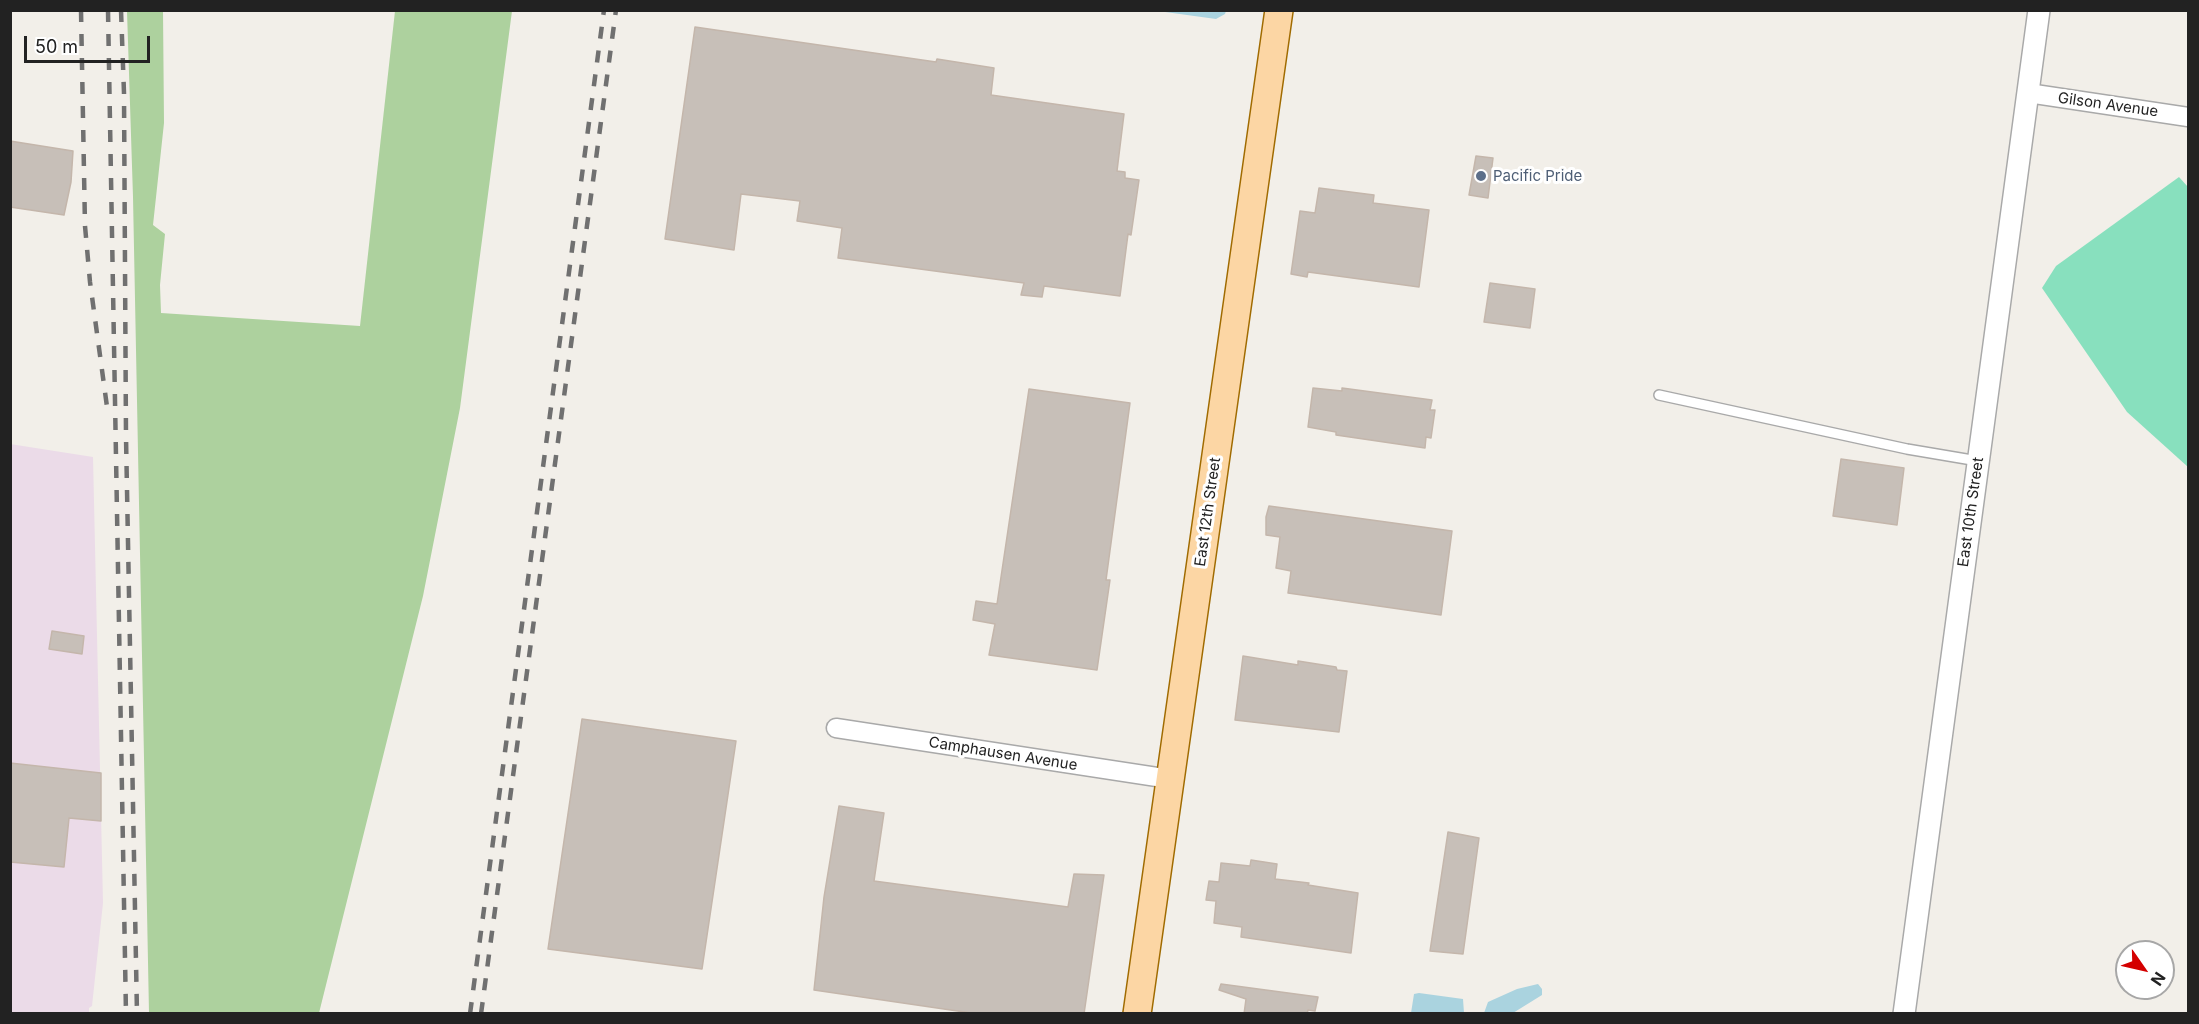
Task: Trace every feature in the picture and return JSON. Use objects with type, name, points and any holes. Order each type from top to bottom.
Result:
[{"type":"main road","name":"East 12th Street","points":[[1137,1014],[1279,10]]},
{"type":"street","name":"East 10th Street","points":[[1904,1014],[2039,10]]},
{"type":"street","name":"Gilson Avenue","points":[[2028,93],[2188,117]]},
{"type":"street","name":"Camphausen Avenue","points":[[836,728],[1170,779]]},
{"type":"lane","points":[[1659,395],[1907,449],[1978,461]]},
{"type":"shaded area","points":[[10,444],[93,457],[103,903],[92,1006],[89,1008],[89,1013],[11,1013]]},
{"type":"green space","points":[[127,11],[163,11],[164,123],[153,225],[165,234],[160,285],[161,313],[360,326],[395,11],[512,11],[460,408],[423,596],[319,1013],[149,1013],[133,197]]},
{"type":"green space","points":[[2179,177],[2188,187],[2188,467],[2127,412],[2042,288],[2056,266]]},
{"type":"water","points":[[1226,10],[1225,14],[1216,19],[1158,11]]},
{"type":"water","points":[[1538,984],[1542,989],[1542,995],[1513,1013],[1484,1013],[1488,1002],[1517,989]]},
{"type":"water","points":[[1414,994],[1463,999],[1464,1013],[1411,1013]]},
{"type":"building","points":[[695,27],[936,62],[937,59],[994,68],[991,95],[1124,114],[1117,171],[1125,172],[1125,178],[1139,180],[1131,235],[1128,234],[1120,296],[1044,286],[1042,297],[1021,295],[1024,283],[838,258],[842,228],[797,221],[800,201],[741,194],[734,250],[665,239]]},
{"type":"building","points":[[10,141],[73,151],[71,182],[64,215],[10,207]]},
{"type":"building","points":[[1476,156],[1493,158],[1488,198],[1469,195]]},
{"type":"building","points":[[1319,188],[1374,195],[1373,203],[1429,210],[1419,287],[1308,272],[1307,277],[1291,274],[1300,211],[1315,213]]},
{"type":"building","points":[[1490,283],[1535,289],[1530,328],[1484,322]]},
{"type":"building","points":[[1313,388],[1342,391],[1342,388],[1432,400],[1430,410],[1435,410],[1431,438],[1426,437],[1425,448],[1336,435],[1336,432],[1308,427]]},
{"type":"building","points":[[1029,389],[1130,403],[1106,580],[1110,580],[1097,670],[989,655],[995,624],[973,620],[976,601],[997,604]]},
{"type":"building","points":[[1841,459],[1904,468],[1897,525],[1833,516]]},
{"type":"building","points":[[1269,506],[1452,531],[1441,615],[1288,593],[1291,571],[1276,568],[1280,537],[1266,535],[1266,517]]},
{"type":"building","points":[[52,631],[84,636],[82,654],[49,649]]},
{"type":"building","points":[[1243,656],[1298,665],[1298,661],[1347,671],[1339,732],[1235,720]]},
{"type":"building","points":[[582,719],[736,741],[702,969],[548,949]]},
{"type":"building","points":[[10,763],[101,773],[101,821],[69,818],[64,867],[10,862]]},
{"type":"building","points":[[839,806],[884,813],[874,881],[1068,907],[1074,874],[1104,875],[1084,1014],[978,1014],[814,990],[824,897]]},
{"type":"building","points":[[1448,832],[1479,838],[1463,954],[1430,951]]},
{"type":"building","points":[[1251,860],[1277,864],[1275,879],[1358,893],[1351,953],[1241,937],[1242,927],[1214,923],[1216,901],[1206,900],[1209,881],[1219,882],[1221,863],[1250,866]]},
{"type":"building","points":[[1221,984],[1318,997],[1315,1011],[1308,1010],[1307,1014],[1244,1014],[1246,999],[1219,990]]},
{"type":"railway","points":[[81,10],[85,226],[90,282],[108,414]]},
{"type":"railway","points":[[108,10],[126,1014]]},
{"type":"railway","points":[[121,10],[124,93],[126,437],[137,1014]]},
{"type":"railway","points":[[470,1014],[604,10]]},
{"type":"railway","points":[[481,1014],[616,10]]},
{"type":"place","name":"Pacific Pride","points":[[1481,176]]}]
